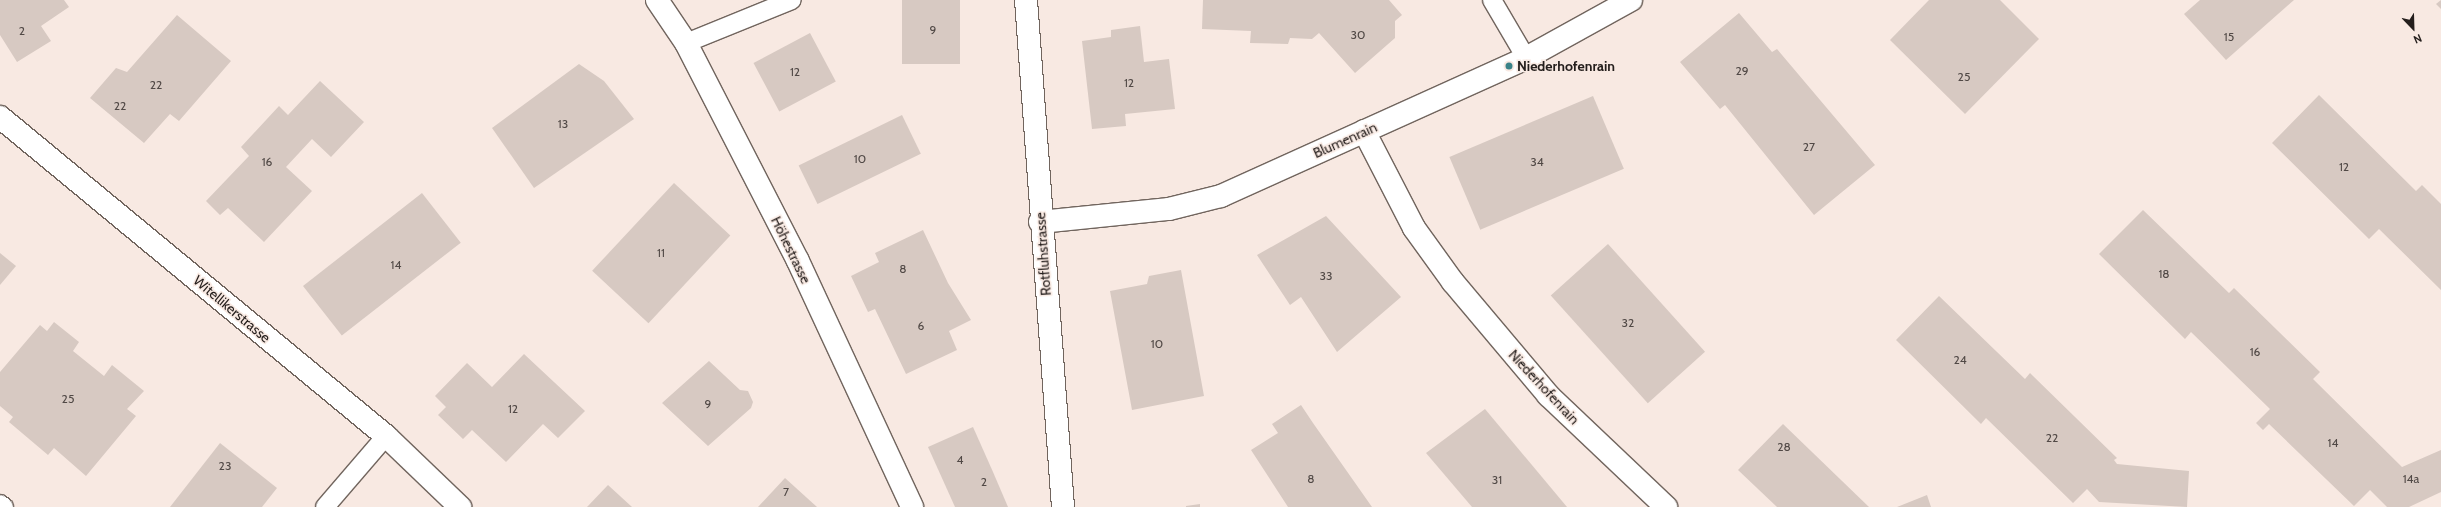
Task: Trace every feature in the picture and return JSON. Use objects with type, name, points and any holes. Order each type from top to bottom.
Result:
[{"type":"street","name":"Höhestrasse","points":[[657,0],[686,43],[798,261],[912,507]]},
{"type":"street","name":"Rotfluhstrasse","points":[[1026,0],[1040,222],[1063,507]]},
{"type":"street","name":"Blumenrain","points":[[1040,222],[1197,203],[1244,187],[1526,58],[1631,0]]},
{"type":"street","name":"Witellikerstrasse","points":[[0,117],[386,436],[460,507]]},
{"type":"street","name":"Niederhofenrain","points":[[1364,131],[1414,228],[1453,282],[1548,395],[1666,507]]},
{"type":"lane","points":[[686,43],[792,0]]},
{"type":"lane","points":[[1492,0],[1526,58]]},
{"type":"lane","points":[[325,507],[386,436]]},
{"type":"lane","points":[[0,504],[4,507]]},
{"type":"building","points":[[0,0],[64,0],[69,7],[41,26],[51,41],[17,62],[0,35]]},
{"type":"building","points":[[902,0],[960,0],[960,64],[902,64]]},
{"type":"building","points":[[1203,0],[1389,0],[1402,15],[1395,21],[1395,38],[1355,73],[1319,33],[1312,39],[1290,38],[1288,44],[1250,43],[1251,31],[1202,29]]},
{"type":"building","points":[[1929,0],[2000,0],[2039,39],[1965,114],[1890,40]]},
{"type":"building","points":[[2200,0],[2294,0],[2226,60],[2184,14]]},
{"type":"building","points":[[2441,0],[2441,9],[2436,4]]},
{"type":"building","points":[[1739,13],[1772,52],[1777,49],[1875,165],[1814,215],[1725,105],[1720,109],[1680,62]]},
{"type":"building","points":[[177,15],[231,61],[179,121],[170,114],[144,143],[90,98],[116,68],[127,72]]},
{"type":"building","points":[[1140,26],[1144,62],[1169,59],[1175,109],[1125,114],[1126,126],[1092,129],[1082,41],[1111,37],[1111,30]]},
{"type":"building","points":[[810,33],[836,82],[779,112],[753,63]]},
{"type":"building","points":[[579,64],[604,81],[634,119],[534,188],[492,128]]},
{"type":"building","points":[[320,81],[364,122],[331,157],[312,139],[286,167],[312,191],[264,242],[228,208],[220,215],[206,201],[249,156],[241,147],[279,106],[288,115]]},
{"type":"building","points":[[2319,95],[2416,191],[2422,185],[2441,204],[2441,290],[2379,229],[2369,239],[2272,143]]},
{"type":"building","points":[[1593,96],[1624,169],[1480,230],[1449,157]]},
{"type":"building","points":[[902,115],[921,154],[817,204],[799,165]]},
{"type":"building","points":[[674,183],[730,236],[648,323],[592,271]]},
{"type":"building","points":[[422,193],[461,243],[342,336],[303,286]]},
{"type":"building","points":[[2143,210],[2229,293],[2234,288],[2320,372],[2313,379],[2402,467],[2441,450],[2441,492],[2409,507],[2387,507],[2370,490],[2354,506],[2269,424],[2263,430],[2256,423],[2270,409],[2191,332],[2185,339],[2099,254]]},
{"type":"building","points":[[1326,216],[1401,297],[1337,352],[1301,297],[1290,305],[1257,255]]},
{"type":"building","points":[[923,230],[948,283],[971,320],[949,331],[957,350],[906,374],[875,309],[868,312],[851,276],[879,262],[875,253]]},
{"type":"building","points":[[1608,244],[1705,352],[1648,403],[1551,296]]},
{"type":"building","points":[[0,253],[16,266],[0,285]]},
{"type":"building","points":[[1181,270],[1204,396],[1132,410],[1110,291],[1147,284],[1149,276]]},
{"type":"building","points":[[1939,296],[2025,379],[2030,373],[2117,458],[2114,460],[2117,464],[2189,471],[2187,507],[2099,502],[2087,489],[2073,503],[1986,418],[1981,424],[1896,340]]},
{"type":"building","points":[[54,322],[79,342],[73,351],[104,376],[112,365],[144,391],[127,409],[136,416],[86,476],[54,448],[48,455],[9,422],[13,417],[0,406],[0,372],[40,325],[47,331]]},
{"type":"building","points":[[524,354],[585,411],[558,438],[543,424],[506,462],[472,430],[463,439],[438,415],[446,407],[435,396],[467,363],[492,387]]},
{"type":"building","points":[[709,361],[740,390],[748,391],[753,402],[751,408],[708,446],[662,403]]},
{"type":"building","points":[[1301,405],[1372,507],[1288,507],[1251,450],[1278,433],[1272,424]]},
{"type":"building","points":[[1485,409],[1567,507],[1472,507],[1426,453]]},
{"type":"building","points":[[1783,424],[1869,507],[1777,507],[1738,470]]},
{"type":"building","points":[[973,427],[1008,507],[955,507],[928,447]]},
{"type":"building","points":[[220,443],[277,488],[262,507],[170,507]]},
{"type":"building","points":[[785,478],[817,507],[758,507]]},
{"type":"building","points":[[608,485],[632,507],[587,507]]},
{"type":"building","points":[[1927,495],[1931,507],[1897,507]]},
{"type":"building","points":[[1200,504],[1200,507],[1186,507],[1186,506]]},
{"type":"place","name":"Niederhofenrain","points":[[1509,66]]}]
